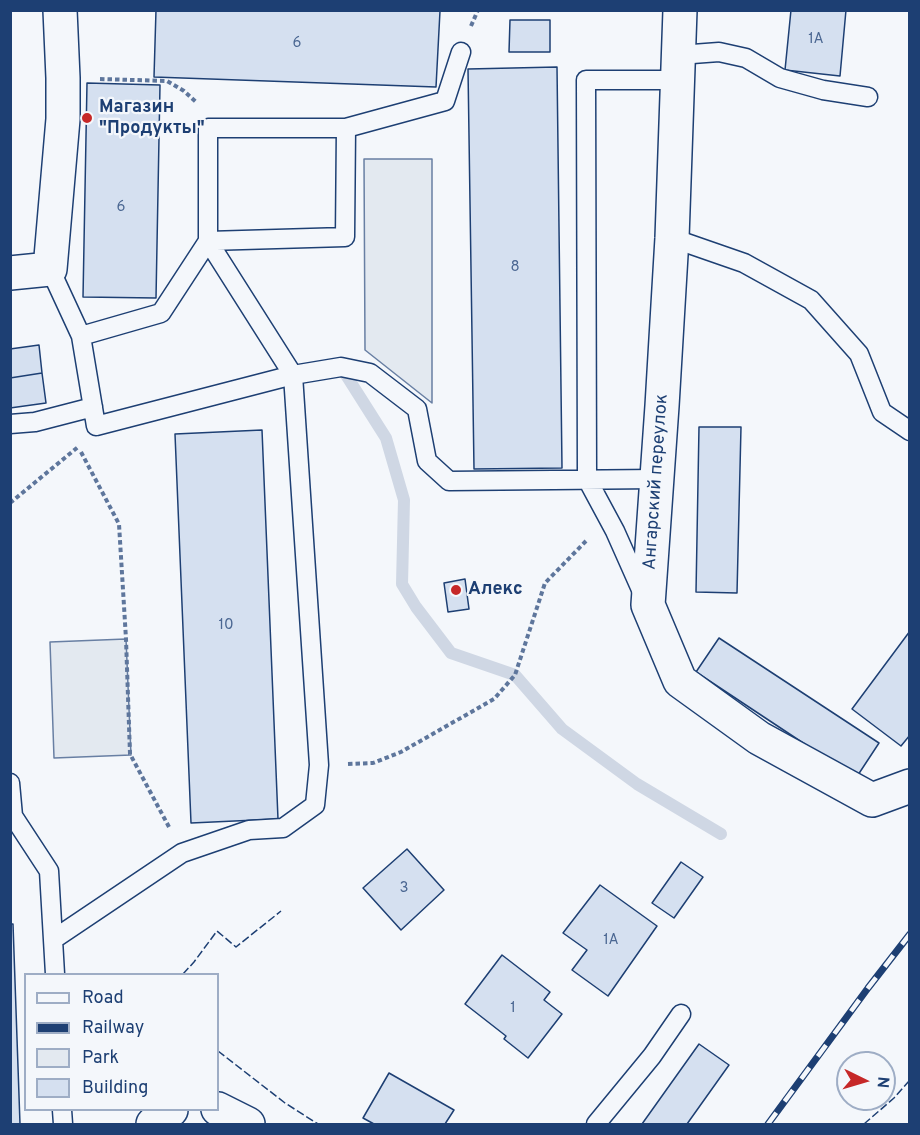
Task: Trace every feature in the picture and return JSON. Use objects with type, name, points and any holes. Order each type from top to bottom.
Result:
[{"type":"street","points":[[10,273],[50,269],[63,119],[60,10]]},
{"type":"street","name":"Ангарский переулок","points":[[680,10],[672,238],[648,605],[680,681],[759,738],[872,800],[909,786]]},
{"type":"street","points":[[219,1110],[248,1125]]},
{"type":"street","points":[[153,1125],[166,1111]]},
{"type":"lane","points":[[54,939],[182,853],[249,830],[283,828],[315,805],[319,765],[293,375],[208,241],[208,128],[346,128],[445,101],[461,52]]},
{"type":"lane","points":[[648,605],[615,531],[587,479],[586,80],[679,68],[719,52],[746,58],[780,78],[823,90],[868,97]]},
{"type":"lane","points":[[208,241],[345,237],[346,128]]},
{"type":"lane","points":[[672,238],[744,264],[811,300],[859,354],[882,412],[909,431]]},
{"type":"lane","points":[[81,336],[161,313],[208,241]]},
{"type":"lane","points":[[50,269],[81,336],[96,426],[293,375],[341,367],[370,373],[417,409],[427,461],[449,481],[657,479]]},
{"type":"lane","points":[[10,424],[35,422],[93,407]]},
{"type":"lane","points":[[10,783],[13,816],[49,871],[55,973]]},
{"type":"lane","points":[[596,1125],[652,1056],[681,1014]]},
{"type":"path","points":[[63,78],[167,81],[184,90],[200,105],[208,128]]},
{"type":"path","points":[[10,502],[78,446],[96,426]]},
{"type":"path","points":[[78,446],[119,524],[130,754],[182,853]]},
{"type":"path","points":[[319,765],[373,763],[401,752],[494,699],[515,675],[545,583],[589,537],[615,531]]},
{"type":"green space","points":[[364,159],[432,159],[432,403],[365,350]]},
{"type":"green space","points":[[126,639],[131,755],[54,758],[50,642]]},
{"type":"building","points":[[156,10],[440,11],[436,87],[154,77]]},
{"type":"building","points":[[791,10],[846,10],[840,76],[785,70]]},
{"type":"building","points":[[510,20],[550,20],[550,52],[509,52]]},
{"type":"building","points":[[557,67],[562,468],[474,469],[468,69]]},
{"type":"building","points":[[87,83],[160,85],[156,298],[83,297]]},
{"type":"building","points":[[39,345],[42,373],[10,378],[10,349]]},
{"type":"building","points":[[42,373],[46,403],[10,408],[10,378]]},
{"type":"building","points":[[699,427],[741,427],[737,593],[696,592]]},
{"type":"building","points":[[262,430],[278,819],[191,823],[175,434]]},
{"type":"building","name":"Алекс","points":[[465,579],[469,609],[448,612],[444,583]]},
{"type":"building","points":[[910,631],[910,735],[901,746],[852,709]]},
{"type":"building","points":[[719,638],[879,743],[856,778],[696,672]]},
{"type":"building","points":[[407,849],[444,890],[401,930],[363,888]]},
{"type":"building","points":[[681,862],[703,877],[674,918],[652,903]]},
{"type":"building","points":[[600,885],[657,926],[608,996],[572,970],[587,950],[563,933]]},
{"type":"building","points":[[10,924],[13,924],[20,1124],[10,1124]]},
{"type":"building","points":[[502,955],[550,992],[544,1000],[562,1014],[528,1058],[504,1039],[506,1036],[465,1004]]},
{"type":"building","points":[[699,1044],[729,1065],[687,1124],[642,1124]]},
{"type":"building","points":[[389,1073],[454,1110],[445,1124],[374,1124],[363,1118]]},
{"type":"waterway","points":[[341,367],[386,438],[404,500],[402,584],[416,607],[451,653],[515,675],[562,729],[637,784],[721,834]]},
{"type":"railway","points":[[768,1124],[910,934]]},
{"type":"fence","points":[[184,973],[217,931],[236,947],[281,911]]},
{"type":"fence","points":[[219,1052],[285,1103],[318,1124]]},
{"type":"fence","points":[[864,1124],[894,1098],[910,1080]]},
{"type":"place","name":"Магазин \"Продукты\"","points":[[87,118]]},
{"type":"place","name":"Алекс","points":[[456,590]]}]
